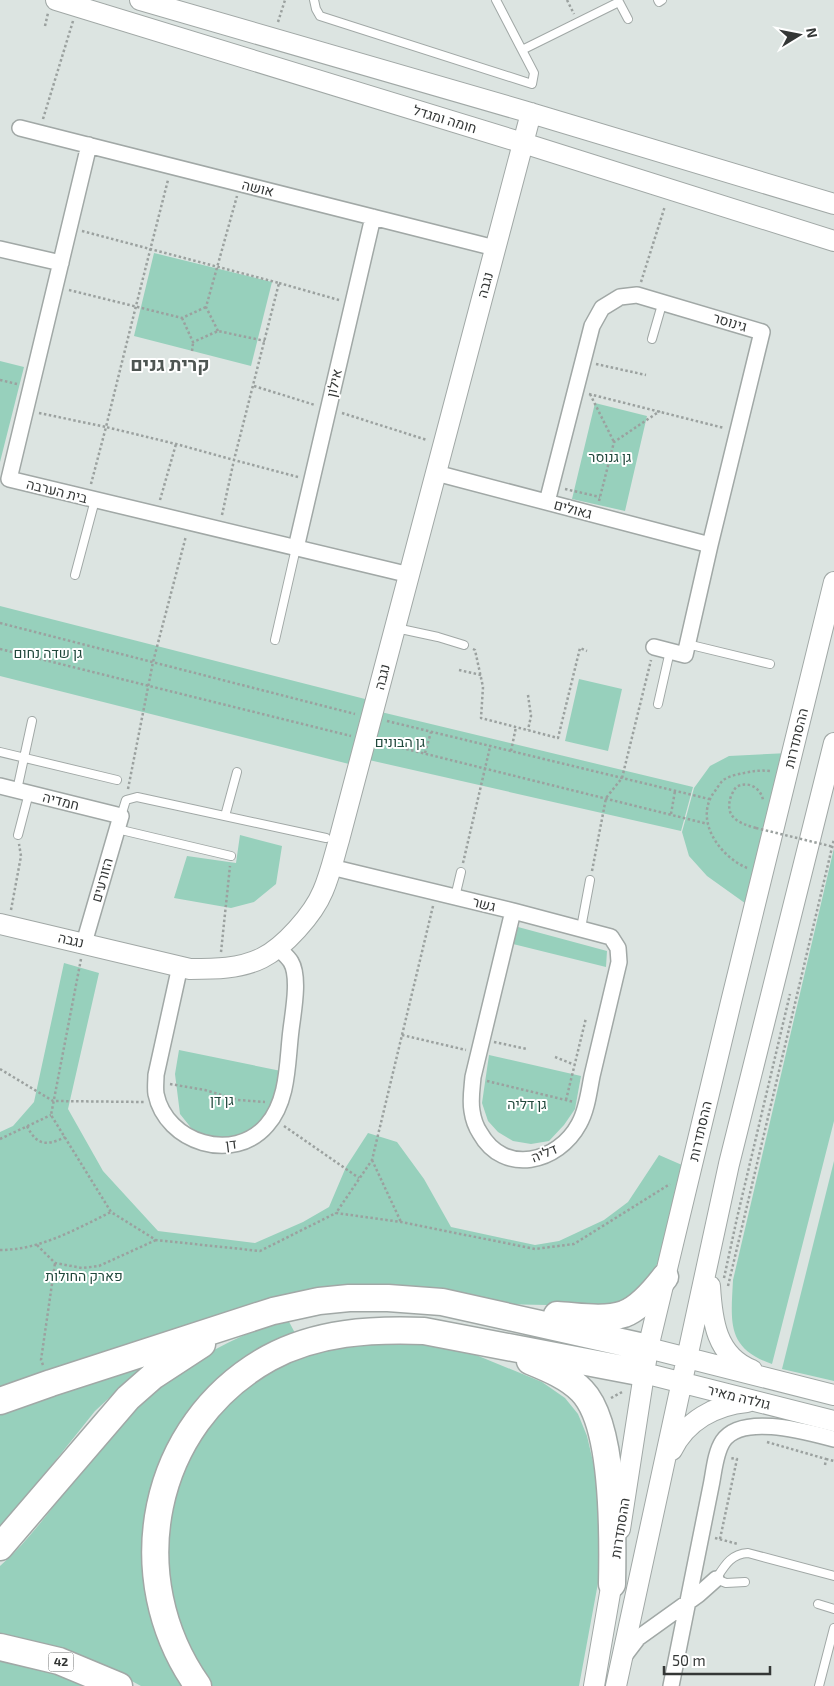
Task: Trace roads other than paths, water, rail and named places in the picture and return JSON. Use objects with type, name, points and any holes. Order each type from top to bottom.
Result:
[{"type":"highway","points":[[491,1312],[603,1317],[625,1314],[646,1298],[665,1277]]},
{"type":"highway","points":[[0,1401],[296,1305],[319,1301],[367,1298],[442,1302],[491,1312],[646,1361]]},
{"type":"highway","points":[[0,1547],[128,1398],[153,1376],[197,1346],[259,1316]]},
{"type":"highway","points":[[198,1686],[180,1656],[161,1608],[155,1575],[155,1531],[158,1511],[179,1451],[202,1416],[217,1398],[250,1370],[271,1357],[292,1348],[341,1334],[395,1330],[424,1331],[482,1342],[646,1361]]},
{"type":"highway","points":[[482,1342],[536,1363],[557,1374],[582,1391],[589,1401],[602,1434],[610,1486],[613,1526],[612,1584]]},
{"type":"highway","name":"42","points":[[0,1647],[59,1661],[119,1686]]},
{"type":"street","name":"חומה ומגדל","points":[[56,0],[523,143],[834,241]]},
{"type":"street","points":[[140,0],[530,113],[834,204]]},
{"type":"street","name":"נגבה","points":[[4,925],[190,969],[219,969],[261,959],[278,948],[296,931],[322,894],[332,867],[394,628],[410,575],[530,113]]},
{"type":"street","name":"אושה","points":[[20,128],[495,248]]},
{"type":"street","name":"בית הערבה","points":[[89,145],[25,410],[4,481],[91,499],[410,575]]},
{"type":"street","name":"אילון","points":[[296,548],[372,217]]},
{"type":"street","points":[[0,249],[61,263]]},
{"type":"street","name":"גינוסר","points":[[547,502],[583,392],[583,361],[592,326],[602,308],[620,296],[637,295],[762,332],[688,644]]},
{"type":"street","name":"גאולים","points":[[436,473],[710,545]]},
{"type":"street","name":"ההסתדרות","points":[[594,1686],[612,1584],[646,1361],[730,1002],[834,582]]},
{"type":"street","points":[[654,647],[685,655],[688,644]]},
{"type":"street","name":"ההסתדרות","points":[[616,1686],[729,1164],[834,743]]},
{"type":"street","name":"חמדיה","points":[[0,786],[23,791],[119,823]]},
{"type":"street","name":"הזורעים","points":[[84,943],[119,823]]},
{"type":"street","name":"גשר","points":[[332,867],[611,937],[618,948],[619,962]]},
{"type":"street","name":"דליה","points":[[513,911],[473,1077],[471,1096],[472,1113],[486,1143],[496,1152],[509,1159],[522,1161],[550,1154],[563,1145],[580,1123],[619,962]]},
{"type":"street","name":"דן","points":[[180,966],[155,1093],[165,1116],[179,1132],[191,1139],[214,1145],[236,1144],[250,1140],[268,1125],[284,1091],[296,984],[292,963],[278,948]]},
{"type":"street","points":[[708,1263],[711,1306],[718,1338],[730,1355],[744,1367],[777,1381]]},
{"type":"street","name":"גולדה מאיר","points":[[646,1361],[687,1358],[834,1395]]},
{"type":"street","name":"גולדה מאיר","points":[[646,1361],[681,1382],[788,1409],[830,1432]]},
{"type":"street","points":[[664,1468],[673,1447],[692,1423],[718,1408],[745,1402],[757,1402]]},
{"type":"street","points":[[671,1686],[686,1603],[716,1463],[724,1440],[739,1429],[762,1426],[830,1432]]},
{"type":"street","points":[[622,1658],[638,1638],[716,1579]]},
{"type":"lane","points":[[314,0],[320,16],[532,84],[534,74],[496,0]]},
{"type":"lane","points":[[522,50],[619,2],[628,19]]},
{"type":"lane","points":[[652,339],[663,302]]},
{"type":"lane","points":[[75,576],[91,499]]},
{"type":"lane","points":[[275,640],[296,548]]},
{"type":"lane","points":[[394,628],[438,637],[464,645]]},
{"type":"lane","points":[[688,644],[770,664]]},
{"type":"lane","points":[[658,704],[670,651]]},
{"type":"lane","points":[[18,835],[23,791],[24,758],[32,721]]},
{"type":"lane","points":[[0,752],[117,780]]},
{"type":"lane","points":[[225,816],[237,772]]},
{"type":"lane","points":[[232,856],[119,823],[126,800],[137,797],[147,798],[326,838]]},
{"type":"lane","points":[[455,897],[461,872]]},
{"type":"lane","points":[[581,928],[590,880]]},
{"type":"lane","points":[[744,1582],[726,1583],[716,1579],[726,1563],[739,1553],[748,1552],[834,1576]]},
{"type":"lane","points":[[818,1604],[834,1609]]},
{"type":"lane","points":[[819,1686],[834,1628]]},
{"type":"district","name":"קרית גנים","points":[[170,364]]},
{"type":"park label","name":"גן גנוסר","points":[[610,457]]},
{"type":"park label","name":"גן שדה נחום","points":[[48,653]]},
{"type":"park label","name":"גן הבונים","points":[[400,742]]},
{"type":"park label","name":"גן דן","points":[[222,1100]]},
{"type":"park label","name":"גן דליה","points":[[527,1104]]},
{"type":"park label","name":"פארק החולות","points":[[84,1276]]}]
